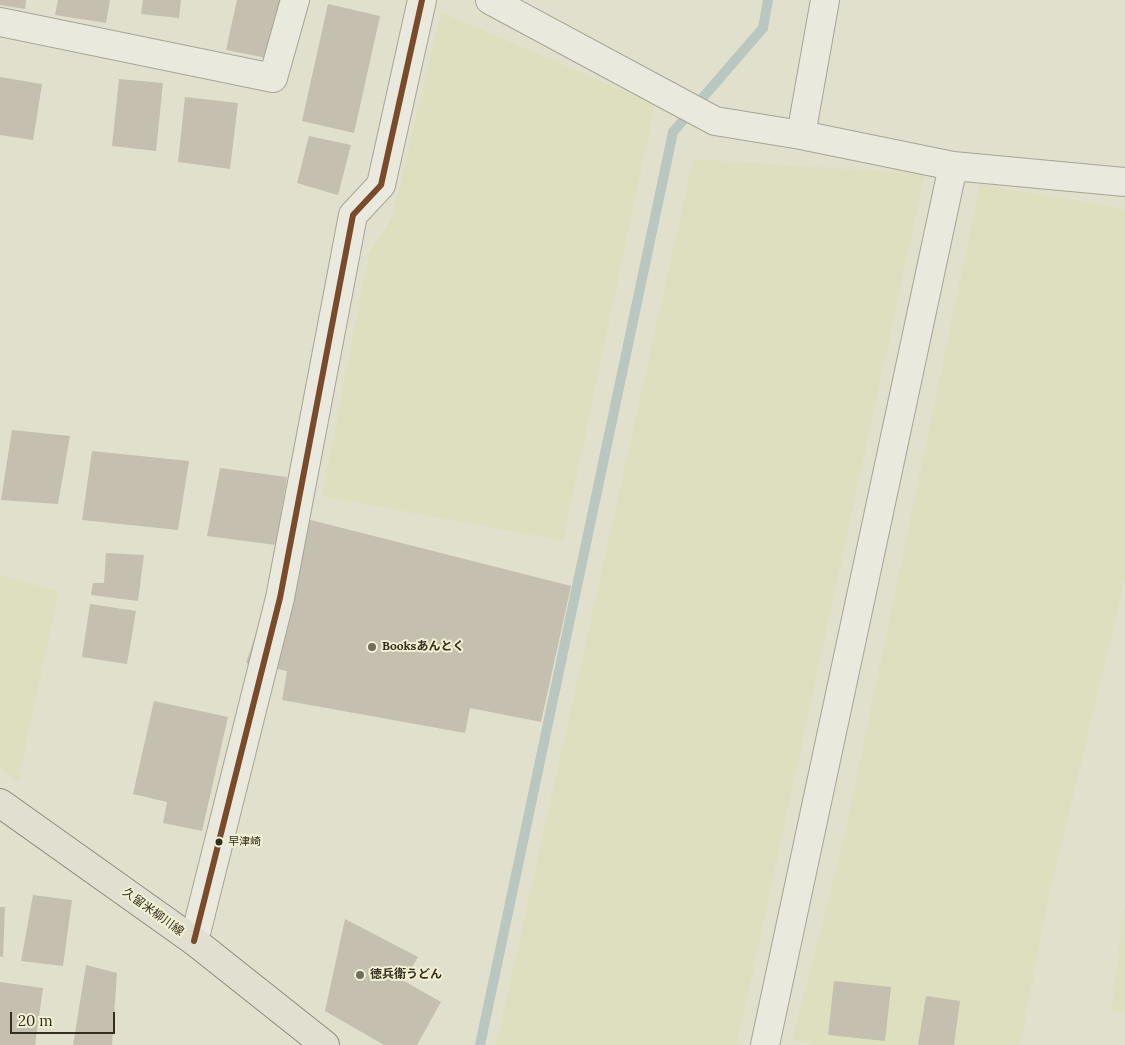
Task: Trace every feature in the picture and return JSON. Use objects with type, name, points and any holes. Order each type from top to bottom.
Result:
[{"type":"main road","name":"久留米柳川線","points":[[0,802],[194,941],[325,1045]]},
{"type":"street","points":[[0,22],[273,78],[295,0]]},
{"type":"street","points":[[194,941],[280,598],[353,215],[380,185],[422,0]]},
{"type":"street","points":[[490,0],[715,122],[801,135],[953,166],[1125,182]]},
{"type":"street","points":[[801,135],[825,0]]},
{"type":"street","points":[[765,1045],[953,166]]},
{"type":"green space","points":[[441,12],[655,104],[563,541],[322,496],[369,253],[392,218]]},
{"type":"green space","points":[[693,159],[925,174],[737,1045],[496,1045]]},
{"type":"green space","points":[[980,184],[1125,209],[1125,580],[1050,892],[1020,1045],[817,1045],[792,1040],[843,842]]},
{"type":"green space","points":[[0,575],[59,591],[18,781],[0,767]]},
{"type":"green space","points":[[1125,905],[1125,1013],[1111,1010]]},
{"type":"building","points":[[0,0],[26,0],[25,9],[0,5]]},
{"type":"building","points":[[58,0],[110,0],[106,23],[55,15]]},
{"type":"building","points":[[143,0],[181,0],[179,18],[141,14]]},
{"type":"building","points":[[237,0],[290,0],[277,60],[226,50]]},
{"type":"building","points":[[328,4],[380,16],[354,133],[302,121]]},
{"type":"building","points":[[0,77],[42,84],[33,140],[0,135]]},
{"type":"building","points":[[119,79],[163,83],[156,151],[112,146]]},
{"type":"building","points":[[185,97],[238,103],[230,169],[178,162]]},
{"type":"building","points":[[309,136],[351,145],[338,195],[297,183]]},
{"type":"building","points":[[12,430],[70,436],[58,504],[1,500]]},
{"type":"building","points":[[92,451],[189,461],[178,530],[82,520]]},
{"type":"building","points":[[220,468],[287,477],[276,545],[207,536]]},
{"type":"building","points":[[295,516],[571,586],[541,722],[470,708],[465,733],[282,700],[287,671],[246,663]]},
{"type":"building","points":[[106,553],[144,555],[138,601],[91,595],[93,583],[104,583]]},
{"type":"building","points":[[90,604],[136,611],[127,664],[82,657]]},
{"type":"building","points":[[154,701],[228,717],[202,831],[163,823],[167,802],[133,794]]},
{"type":"building","points":[[33,895],[72,900],[63,966],[21,961]]},
{"type":"building","points":[[0,907],[5,907],[3,957],[0,956]]},
{"type":"building","points":[[345,919],[418,957],[404,981],[441,1002],[417,1045],[384,1045],[325,1011]]},
{"type":"building","points":[[86,965],[117,973],[112,1045],[73,1045]]},
{"type":"building","points":[[834,981],[891,987],[885,1041],[828,1035]]},
{"type":"building","points":[[0,982],[43,988],[35,1045],[0,1045]]},
{"type":"building","points":[[926,996],[960,1001],[954,1045],[918,1045]]},
{"type":"waterway","points":[[480,1045],[673,132],[763,28],[768,0]]},
{"type":"transit line","points":[[194,941],[280,598],[353,215],[381,185],[422,0]]},
{"type":"place","name":"Booksあんとく","points":[[372,647]]},
{"type":"place","name":"早津崎","points":[[219,842]]},
{"type":"place","name":"徳兵衛うどん","points":[[360,975]]}]
